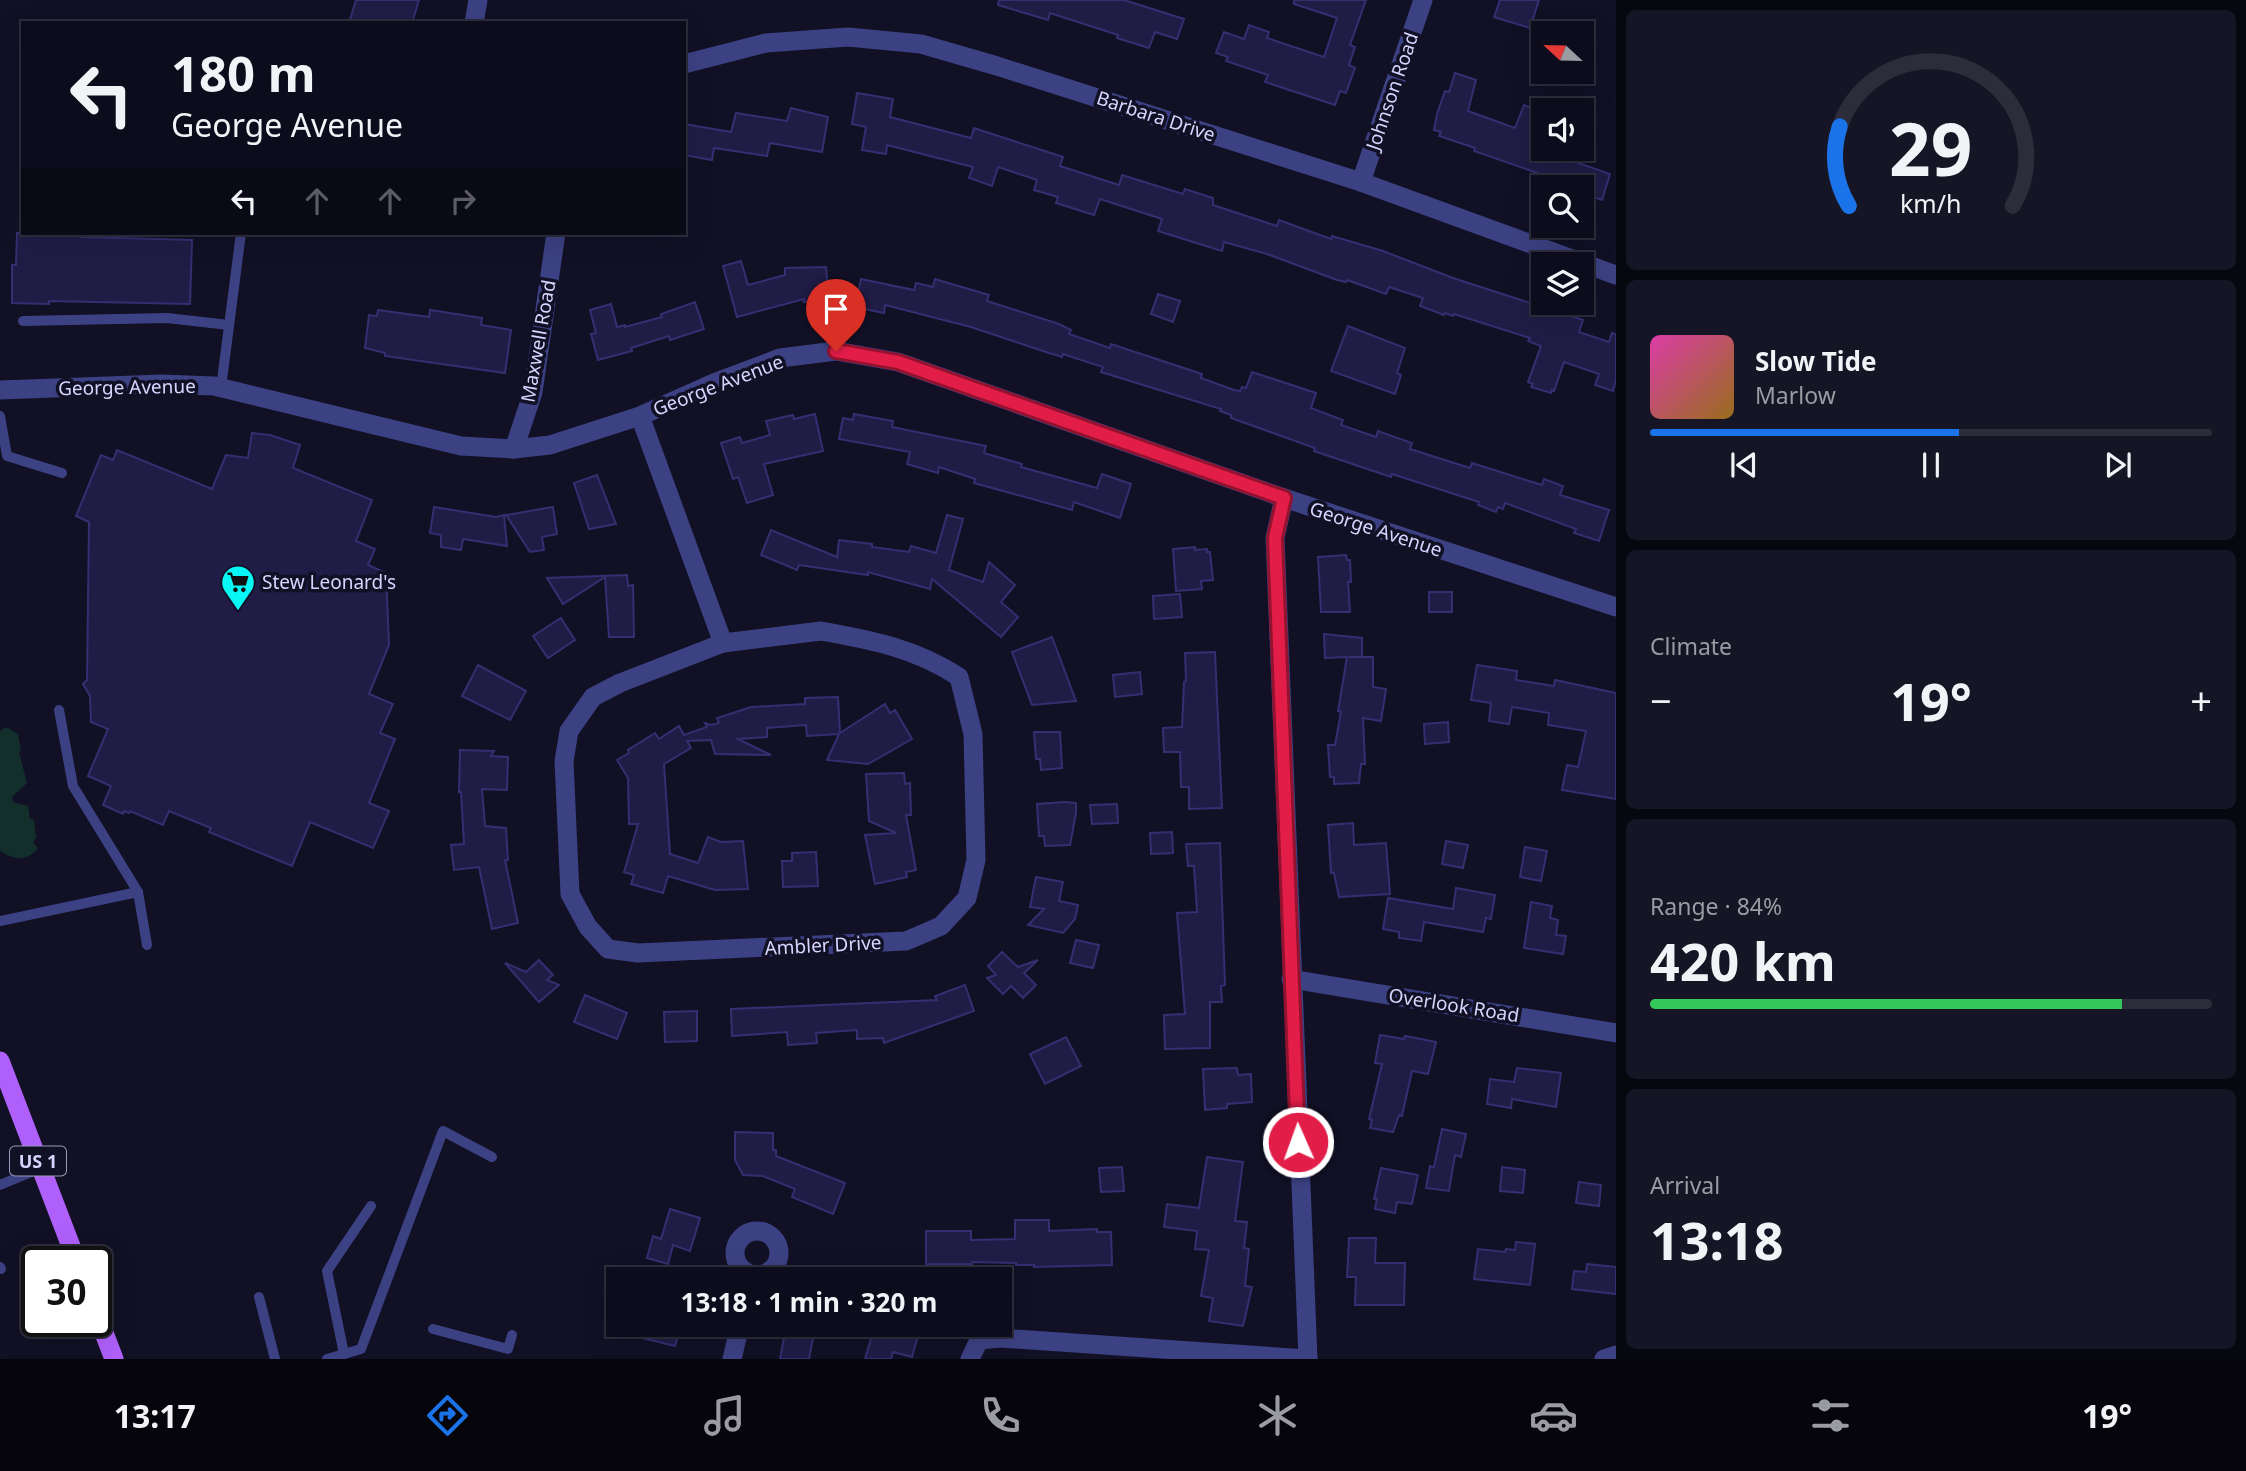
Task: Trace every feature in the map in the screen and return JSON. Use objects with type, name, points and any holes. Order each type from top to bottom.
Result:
[{"type":"main road","name":"US 1","points":[[0,1061],[71,1246]]},
{"type":"main road","points":[[106,1337],[114,1359]]},
{"type":"street","points":[[474,21],[478,0]]},
{"type":"street","name":"Johnson Road","points":[[1362,182],[1423,0]]},
{"type":"street","name":"Barbara Drive","points":[[686,63],[766,43],[848,37],[921,44],[1362,182],[1616,275]]},
{"type":"street","name":"Maxwell Road","points":[[514,449],[533,392],[556,235]]},
{"type":"street","name":"George Avenue","points":[[0,390],[161,384],[221,388],[461,446],[514,449],[550,445],[640,416],[780,358],[836,351],[898,362],[1284,498],[1616,607]]},
{"type":"street","points":[[640,416],[723,643]]},
{"type":"street","points":[[970,1359],[979,1340],[1000,1338],[1308,1359],[1275,538],[1284,498]]},
{"type":"street","name":"Ambler Drive","points":[[821,631],[889,644],[937,662],[959,677],[973,734],[976,860],[967,898],[941,926],[906,941],[638,953],[608,949],[588,927],[570,894],[564,761],[569,731],[593,698],[620,683],[723,643],[821,631]]},
{"type":"street","name":"Overlook Road","points":[[1291,979],[1616,1033]]},
{"type":"street","points":[[732,1359],[737,1337]]},
{"type":"street","points":[[1604,1359],[1616,1355]]},
{"type":"lane","points":[[221,388],[241,235]]},
{"type":"lane","points":[[23,321],[167,318],[229,325]]},
{"type":"lane","points":[[0,416],[7,456],[62,473]]},
{"type":"lane","points":[[59,710],[73,786],[138,892],[147,945]]},
{"type":"lane","points":[[0,921],[138,892]]},
{"type":"lane","points":[[327,1359],[361,1349],[443,1131],[492,1157]]},
{"type":"lane","points":[[0,1185],[41,1168]]},
{"type":"lane","points":[[344,1354],[327,1271],[371,1206]]},
{"type":"lane","points":[[259,1297],[275,1359]]},
{"type":"lane","points":[[433,1329],[508,1349],[512,1335]]},
{"type":"green space","points":[[6,727],[18,734],[19,752],[27,783],[12,797],[13,802],[28,806],[30,819],[34,820],[36,837],[33,843],[38,848],[30,856],[20,858],[0,851],[0,731]]},
{"type":"building","points":[[356,0],[419,0],[413,21],[350,21]]},
{"type":"building","points":[[999,0],[1124,0],[1184,19],[1177,39],[1155,32],[1149,48],[1050,13],[1048,20],[998,5]]},
{"type":"building","points":[[1294,0],[1366,0],[1350,45],[1355,47],[1349,65],[1355,68],[1346,93],[1340,91],[1335,105],[1265,82],[1268,75],[1226,61],[1228,57],[1216,53],[1224,32],[1244,39],[1249,25],[1269,32],[1267,38],[1324,57],[1337,18],[1294,4]]},
{"type":"building","points":[[1500,0],[1539,0],[1530,28],[1494,17]]},
{"type":"building","points":[[1455,73],[1476,80],[1468,111],[1515,128],[1524,105],[1531,108],[1531,161],[1573,161],[1610,174],[1602,200],[1594,197],[1594,175],[1543,175],[1439,136],[1441,132],[1434,130],[1437,114],[1445,91],[1449,92]]},
{"type":"building","points":[[857,93],[893,99],[890,117],[971,138],[974,128],[1063,157],[1060,166],[1119,185],[1122,175],[1183,194],[1185,189],[1213,198],[1213,205],[1277,226],[1279,220],[1331,239],[1332,236],[1383,251],[1453,278],[1531,303],[1531,315],[1568,315],[1583,320],[1579,332],[1609,342],[1612,333],[1616,334],[1616,380],[1613,391],[1595,385],[1599,374],[1564,362],[1554,391],[1551,393],[1531,387],[1533,384],[1528,382],[1541,346],[1528,341],[1530,338],[1420,306],[1423,298],[1389,287],[1386,294],[1224,242],[1222,251],[1158,231],[1162,219],[1100,199],[1094,215],[1056,203],[1058,197],[1034,190],[1037,180],[998,167],[992,186],[969,178],[973,167],[887,145],[886,154],[862,150],[866,127],[852,124]]},
{"type":"building","points":[[791,108],[828,117],[822,152],[770,143],[767,156],[714,148],[712,160],[686,155],[686,124],[731,132],[736,113],[787,121]]},
{"type":"building","points":[[17,233],[192,240],[190,304],[49,301],[49,304],[12,303],[12,265],[16,265]]},
{"type":"building","points":[[741,261],[748,285],[785,275],[785,268],[826,267],[829,300],[804,302],[804,299],[737,317],[723,266]]},
{"type":"building","points":[[861,279],[914,290],[916,283],[933,287],[935,279],[989,295],[987,301],[1059,324],[1071,330],[1069,334],[1110,348],[1111,344],[1202,374],[1201,378],[1234,390],[1246,388],[1252,372],[1316,393],[1311,408],[1343,420],[1341,425],[1376,437],[1378,431],[1412,443],[1410,449],[1470,468],[1472,463],[1542,485],[1544,479],[1563,486],[1560,495],[1609,510],[1599,541],[1574,533],[1576,529],[1505,503],[1503,509],[1498,507],[1496,512],[1478,505],[1479,502],[1392,474],[1391,477],[1314,451],[1315,448],[1231,418],[1231,415],[1220,411],[1221,409],[1101,372],[1103,367],[1063,354],[1062,357],[971,327],[885,305],[884,313],[855,307]]},
{"type":"building","points":[[1158,294],[1180,301],[1173,322],[1151,314]]},
{"type":"building","points":[[695,302],[704,329],[670,340],[669,336],[631,348],[632,351],[598,360],[591,334],[596,333],[590,310],[611,304],[617,327],[625,327],[662,317],[661,314]]},
{"type":"building","points":[[378,310],[429,317],[430,310],[482,318],[481,325],[511,330],[505,373],[385,356],[385,353],[365,348],[369,315],[377,316]]},
{"type":"building","points":[[1348,326],[1405,348],[1397,373],[1401,375],[1395,394],[1331,371]]},
{"type":"building","points":[[815,414],[823,451],[764,464],[773,495],[747,503],[738,477],[733,479],[721,443],[740,437],[742,443],[770,435],[766,421],[793,415],[794,419]]},
{"type":"building","points":[[854,414],[893,421],[892,427],[986,446],[984,453],[1022,464],[1021,467],[1097,488],[1102,474],[1131,484],[1120,518],[1074,502],[1072,510],[974,483],[975,479],[939,467],[938,473],[907,464],[910,452],[839,439],[843,418],[853,420]]},
{"type":"building","name":"Stew Leonard's","points":[[252,433],[270,435],[300,445],[293,468],[372,500],[356,541],[375,549],[368,565],[386,573],[389,645],[369,694],[393,704],[380,733],[395,739],[369,803],[389,811],[373,848],[310,822],[292,866],[209,832],[211,828],[169,811],[163,825],[130,811],[124,811],[123,814],[103,805],[111,786],[88,776],[108,729],[91,722],[90,696],[83,684],[87,680],[89,522],[76,516],[101,455],[113,460],[117,450],[212,489],[226,455],[248,458]]},
{"type":"building","points":[[597,475],[616,524],[589,529],[574,483]]},
{"type":"building","points":[[434,507],[496,517],[504,515],[507,546],[463,539],[461,550],[441,547],[441,535],[430,533]]},
{"type":"building","points":[[553,507],[557,534],[542,537],[544,550],[530,552],[506,515]]},
{"type":"building","points":[[947,515],[963,519],[949,570],[983,582],[989,562],[1015,585],[1001,602],[1018,617],[1001,637],[932,579],[930,589],[868,572],[868,575],[799,565],[797,570],[761,555],[771,530],[837,557],[839,540],[909,552],[911,546],[936,553]]},
{"type":"building","points":[[1195,547],[1195,550],[1207,549],[1207,552],[1210,552],[1213,580],[1201,581],[1202,589],[1176,591],[1173,549]]},
{"type":"building","points":[[1346,555],[1347,560],[1350,560],[1350,612],[1321,612],[1318,557]]},
{"type":"building","points":[[627,575],[628,586],[633,585],[634,637],[609,637],[605,577],[563,604],[547,578]]},
{"type":"building","points":[[1429,592],[1452,592],[1452,612],[1429,612]]},
{"type":"building","points":[[1180,594],[1182,617],[1154,619],[1153,596]]},
{"type":"building","points":[[561,618],[575,640],[548,658],[533,636]]},
{"type":"building","points":[[1324,634],[1362,638],[1362,657],[1373,657],[1373,687],[1386,689],[1381,721],[1363,718],[1365,764],[1361,764],[1359,783],[1334,784],[1334,777],[1330,777],[1328,745],[1335,745],[1347,657],[1325,658]]},
{"type":"building","points":[[1052,637],[1076,701],[1032,705],[1012,652]]},
{"type":"building","points":[[1215,652],[1222,808],[1189,809],[1189,787],[1181,787],[1180,752],[1164,752],[1163,728],[1182,727],[1186,681],[1185,653]]},
{"type":"building","points":[[478,665],[526,691],[510,720],[462,696]]},
{"type":"building","points":[[1477,665],[1517,671],[1516,680],[1554,686],[1555,680],[1616,693],[1616,799],[1562,790],[1567,765],[1578,767],[1586,731],[1548,725],[1549,713],[1512,707],[1509,724],[1489,721],[1491,703],[1471,700]]},
{"type":"building","points":[[1140,672],[1142,694],[1115,697],[1113,675]]},
{"type":"building","points":[[838,697],[840,733],[885,704],[890,713],[895,710],[912,739],[868,764],[827,760],[839,734],[807,736],[806,725],[767,728],[767,737],[738,739],[771,755],[715,754],[711,740],[687,741],[691,748],[664,764],[670,854],[698,863],[708,837],[721,842],[743,841],[748,889],[715,890],[668,876],[663,893],[631,884],[634,875],[624,872],[638,824],[629,824],[628,778],[617,760],[629,753],[628,750],[655,733],[659,739],[679,726],[684,735],[707,727],[705,723],[719,723],[717,718],[751,707],[805,704],[805,698]]},
{"type":"building","points":[[1448,722],[1449,742],[1425,744],[1424,724]]},
{"type":"building","points":[[1034,732],[1060,732],[1062,768],[1041,770],[1040,759],[1036,759]]},
{"type":"building","points":[[460,750],[494,751],[491,756],[508,757],[507,790],[482,789],[485,826],[506,828],[508,860],[505,860],[518,923],[492,929],[479,867],[454,870],[451,845],[464,844],[459,792]]},
{"type":"building","points":[[904,773],[905,784],[910,783],[911,815],[906,815],[916,870],[906,872],[907,877],[875,884],[865,835],[896,833],[869,821],[866,774]]},
{"type":"building","points":[[1076,803],[1070,845],[1045,846],[1044,836],[1039,836],[1037,804]]},
{"type":"building","points":[[1117,804],[1118,823],[1092,824],[1090,805]]},
{"type":"building","points":[[1353,823],[1354,845],[1386,843],[1390,894],[1339,897],[1334,873],[1331,873],[1328,825]]},
{"type":"building","points":[[1172,832],[1173,853],[1151,854],[1150,833]]},
{"type":"building","points":[[1446,841],[1468,845],[1463,868],[1442,864]]},
{"type":"building","points":[[1220,843],[1225,985],[1221,986],[1222,1002],[1210,1002],[1210,1048],[1165,1049],[1164,1015],[1185,1014],[1177,913],[1197,912],[1194,866],[1188,866],[1186,844]]},
{"type":"building","points":[[1525,847],[1547,851],[1541,881],[1520,877]]},
{"type":"building","points":[[816,852],[818,886],[783,887],[782,861],[792,861],[792,853]]},
{"type":"building","points":[[1036,877],[1063,882],[1059,901],[1078,905],[1075,919],[1063,933],[1028,925],[1044,909],[1030,907]]},
{"type":"building","points":[[1456,888],[1495,895],[1491,919],[1486,918],[1483,932],[1424,922],[1421,941],[1399,938],[1399,932],[1383,929],[1388,898],[1453,909]]},
{"type":"building","points":[[1531,902],[1552,906],[1550,918],[1558,920],[1556,935],[1566,936],[1563,954],[1524,948]]},
{"type":"building","points":[[1076,940],[1099,945],[1093,968],[1070,963]]},
{"type":"building","points":[[1002,952],[1018,967],[1038,960],[1024,973],[1036,985],[1023,998],[1011,986],[1003,994],[987,978],[996,975],[988,966]]},
{"type":"building","points":[[539,960],[553,975],[547,980],[559,985],[539,1002],[505,963],[526,972]]},
{"type":"building","points":[[965,985],[974,1011],[884,1043],[883,1038],[857,1039],[857,1030],[816,1033],[817,1043],[788,1045],[787,1032],[732,1036],[731,1009],[937,1000],[935,996]]},
{"type":"building","points":[[585,995],[627,1013],[617,1039],[574,1022]]},
{"type":"building","points":[[697,1011],[697,1041],[665,1042],[664,1012]]},
{"type":"building","points":[[1380,1035],[1404,1039],[1405,1036],[1436,1042],[1428,1074],[1412,1071],[1402,1116],[1399,1115],[1393,1132],[1370,1128],[1372,1120],[1369,1119],[1382,1064],[1375,1063]]},
{"type":"building","points":[[1066,1037],[1081,1066],[1045,1084],[1030,1054]]},
{"type":"building","points":[[1237,1068],[1238,1075],[1251,1074],[1252,1102],[1227,1104],[1227,1108],[1205,1110],[1203,1069]]},
{"type":"building","points":[[1517,1068],[1561,1073],[1556,1107],[1512,1099],[1511,1108],[1487,1104],[1490,1079],[1514,1082]]},
{"type":"building","points":[[1442,1129],[1466,1134],[1461,1157],[1455,1155],[1449,1191],[1426,1188],[1430,1166],[1434,1167]]},
{"type":"building","points":[[735,1132],[773,1133],[773,1150],[776,1150],[776,1156],[845,1183],[833,1214],[792,1197],[795,1189],[763,1176],[743,1175],[735,1160]]},
{"type":"building","points":[[1207,1157],[1243,1162],[1235,1221],[1247,1222],[1244,1248],[1249,1249],[1245,1286],[1252,1287],[1243,1326],[1209,1321],[1213,1298],[1201,1296],[1209,1250],[1195,1249],[1197,1231],[1164,1227],[1167,1204],[1199,1208]]},
{"type":"building","points":[[1122,1167],[1124,1191],[1101,1192],[1099,1168]]},
{"type":"building","points":[[1502,1167],[1525,1170],[1523,1193],[1500,1191]]},
{"type":"building","points":[[1381,1168],[1418,1175],[1412,1204],[1397,1202],[1395,1213],[1375,1209],[1377,1199],[1374,1199]]},
{"type":"building","points":[[1579,1182],[1601,1185],[1599,1206],[1576,1203]]},
{"type":"building","points":[[670,1209],[700,1218],[690,1251],[673,1245],[668,1264],[647,1258],[653,1236],[661,1239]]},
{"type":"building","points":[[1015,1220],[1049,1220],[1049,1231],[1097,1229],[1097,1232],[1111,1232],[1112,1265],[1034,1267],[1016,1263],[926,1264],[926,1231],[971,1231],[971,1240],[1015,1239]]},
{"type":"building","points":[[1349,1238],[1376,1238],[1375,1263],[1405,1263],[1404,1305],[1355,1305],[1356,1277],[1347,1277]]},
{"type":"building","points":[[1516,1242],[1535,1244],[1530,1285],[1474,1279],[1478,1249],[1505,1252],[1506,1249],[1515,1250]]},
{"type":"building","points":[[1587,1264],[1616,1267],[1616,1294],[1572,1289],[1574,1271],[1586,1272]]},
{"type":"building","points":[[638,1337],[678,1337],[675,1346]]},
{"type":"building","points":[[784,1337],[813,1337],[809,1359],[780,1359]]},
{"type":"building","points":[[871,1337],[918,1337],[912,1357],[893,1352],[891,1359],[865,1359]]},
{"type":"place","name":"Stew Leonard's","points":[[238,612]]},
{"type":"route","points":[[836,351],[898,362],[1284,498],[1275,538],[1298,1142]]}]
